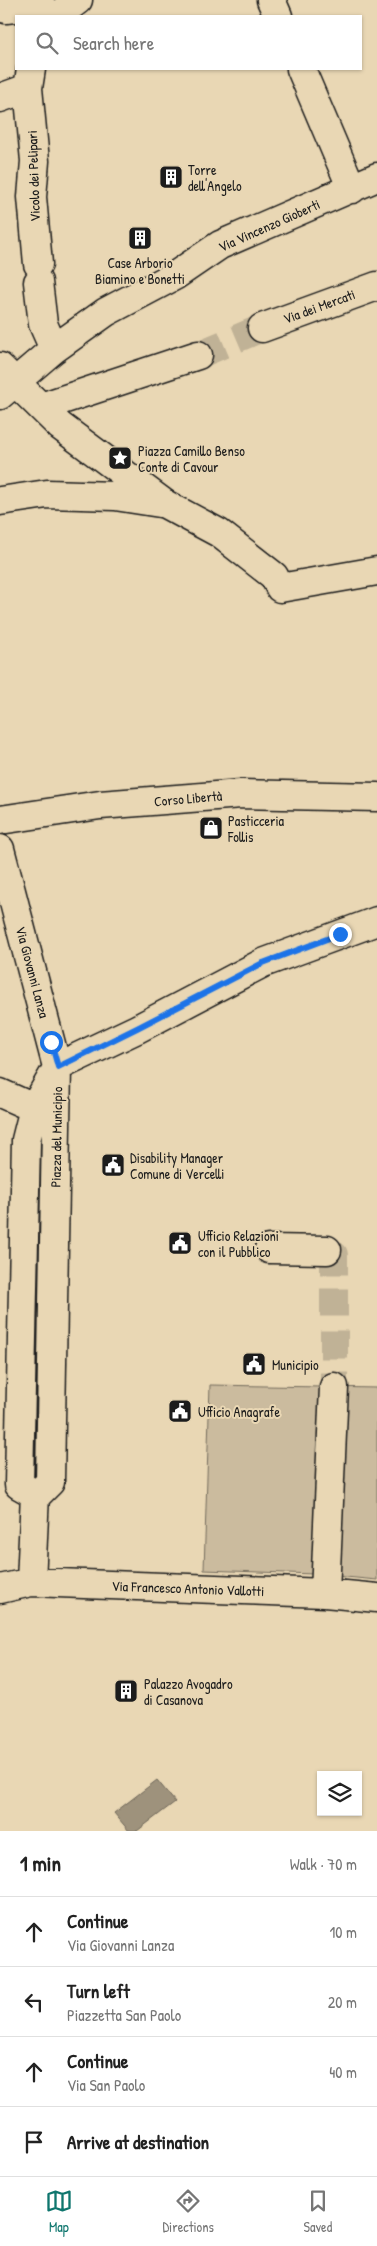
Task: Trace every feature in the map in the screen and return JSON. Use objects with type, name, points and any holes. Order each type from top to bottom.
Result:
[{"type":"street","points":[[6,9],[46,9],[78,0]]},
{"type":"street","points":[[271,0],[278,15]]},
{"type":"street","points":[[301,70],[352,189]]},
{"type":"street","points":[[0,98],[30,78]]},
{"type":"street","name":"Vicolo dei Pelipari","points":[[30,78],[35,161],[32,197],[38,273],[43,324],[54,349]]},
{"type":"street","name":"Via Vincenzo Gioberti","points":[[54,349],[106,312],[176,275],[220,245],[377,177]]},
{"type":"street","name":"Via dei Mercati","points":[[262,328],[377,286]]},
{"type":"street","points":[[54,349],[5,381],[40,407],[60,426],[165,504],[219,533],[274,576],[280,588],[377,571]]},
{"type":"street","points":[[40,407],[198,355]]},
{"type":"street","points":[[0,501],[47,494],[116,496],[165,504]]},
{"type":"street","name":"Corso Libertà","points":[[0,820],[100,805],[241,794],[377,797]]},
{"type":"street","name":"Via Giovanni Lanza","points":[[0,848],[58,1067]]},
{"type":"street","points":[[58,1067],[263,963],[377,921]]},
{"type":"street","name":"Piazza del Municipio","points":[[58,1067],[50,1482],[39,1493],[35,1494],[18,1485],[12,1339],[26,1140],[34,1108],[58,1067]]},
{"type":"street","points":[[0,1093],[34,1108]]},
{"type":"street","points":[[270,1249],[328,1250]]},
{"type":"street","points":[[324,1593],[334,1387]]},
{"type":"street","points":[[31,1582],[35,1494]]},
{"type":"street","name":"Via Francesco Antonio Vallotti","points":[[0,1589],[31,1582],[324,1593],[377,1598]]},
{"type":"shaded area","points":[[210,1385],[377,1388],[377,1580],[314,1574],[204,1570]]},
{"type":"shaded area","points":[[157,1780],[175,1802],[137,1831],[129,1831],[114,1813]]},
{"type":"tunnel","points":[[198,355],[262,328]]},
{"type":"tunnel","points":[[327,1250],[334,1255],[334,1387]]},
{"type":"place","name":"Torre dell'Angelo","points":[[171,177]]},
{"type":"place","name":"Case Arborio Biamino e Bonetti","points":[[140,238]]},
{"type":"place","name":"Piazza Camillo Benso Conte di Cavour","points":[[120,458]]},
{"type":"place","name":"Pasticceria Follis","points":[[211,828]]},
{"type":"place","name":"Disability Manager Comune di Vercelli","points":[[113,1165]]},
{"type":"place","name":"Ufficio Relazioni con il Pubblico","points":[[180,1243]]},
{"type":"place","name":"Municipio","points":[[254,1364]]},
{"type":"place","name":"Ufficio Anagrafe","points":[[180,1411]]},
{"type":"place","name":"Palazzo Avogadro di Casanova","points":[[126,1691]]},
{"type":"route","points":[[51,1042],[58,1067],[263,963],[340,934]]}]
